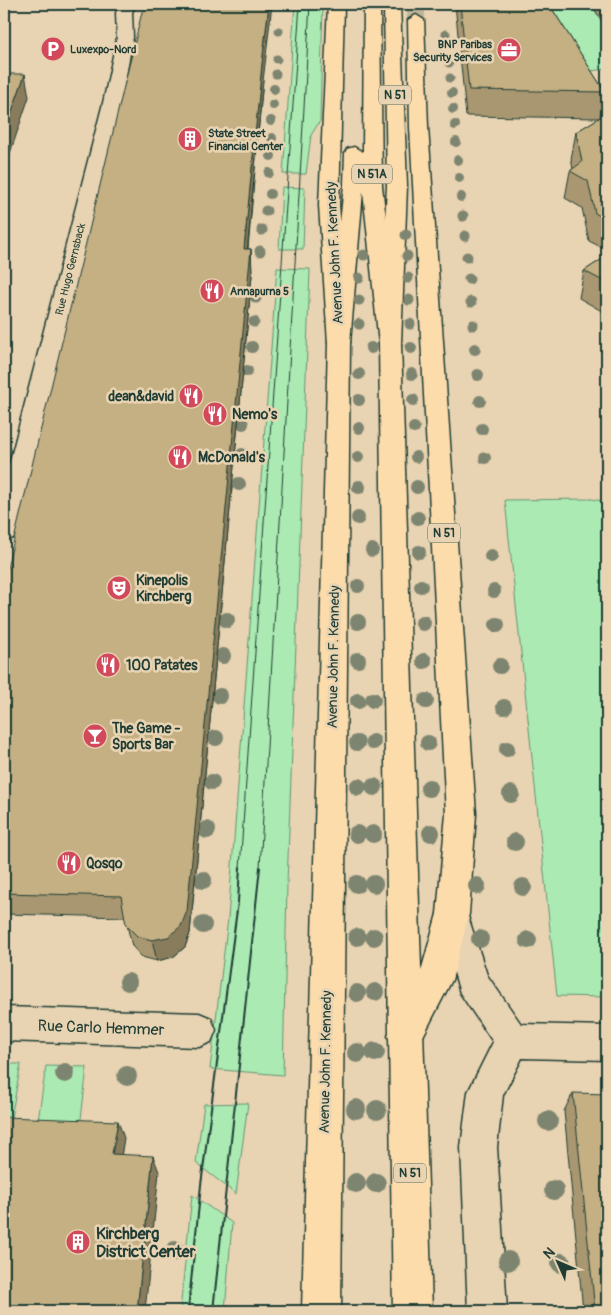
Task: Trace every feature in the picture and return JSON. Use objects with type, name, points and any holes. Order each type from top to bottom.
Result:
[{"type":"main road","name":"Avenue John F. Kennedy","points":[[320,1311],[340,343],[329,205],[336,4]]},
{"type":"main road","name":"N 51A","points":[[340,343],[354,185],[356,4]]},
{"type":"main road","name":"N 51A","points":[[372,4],[372,186],[390,344]]},
{"type":"main road","name":"N 51","points":[[392,4],[398,186],[390,344],[405,1036],[414,1311]]},
{"type":"main road","name":"N 51","points":[[405,1036],[435,980],[453,914],[461,814],[420,147],[416,20]]},
{"type":"street","name":"Rue Hugo Gernsback","points":[[4,532],[112,102],[124,37],[124,13],[127,4]]},
{"type":"street","points":[[453,914],[472,982],[512,1040]]},
{"type":"street","name":"Rue Carlo Hemmer","points":[[4,1024],[199,1030]]},
{"type":"street","points":[[512,1040],[607,1043]]},
{"type":"street","points":[[488,1311],[479,1148],[486,1092],[512,1040]]},
{"type":"green space","points":[[295,4],[323,4],[320,121],[311,135],[306,174],[283,174]]},
{"type":"green space","points":[[529,4],[591,4],[607,29],[607,69],[572,73]]},
{"type":"green space","points":[[282,187],[305,188],[303,249],[279,249]]},
{"type":"green space","points":[[277,268],[310,269],[287,884],[283,1075],[210,1069],[228,919]]},
{"type":"green space","points":[[592,499],[607,502],[607,997],[557,996],[505,500]]},
{"type":"green space","points":[[4,1064],[21,1064],[8,1134],[4,1134]]},
{"type":"green space","points":[[46,1066],[87,1067],[79,1136],[36,1135]]},
{"type":"green space","points":[[248,1103],[236,1194],[196,1163],[204,1104]]},
{"type":"green space","points":[[192,1195],[232,1223],[225,1311],[180,1311]]},
{"type":"building","name":"Kinepolis Kirchberg","points":[[144,4],[269,4],[244,249],[251,249],[187,911],[181,926],[168,937],[152,940],[137,936],[126,925],[121,896],[4,893],[4,581]]},
{"type":"building","name":"BNP Paribas Security Services","points":[[460,4],[549,4],[605,92],[469,90]]},
{"type":"building","points":[[4,74],[25,74],[4,134]]},
{"type":"building","points":[[607,113],[607,220],[595,213],[588,181],[570,171],[582,162],[576,132]]},
{"type":"building","points":[[607,256],[607,283],[584,271]]},
{"type":"building","points":[[573,1093],[607,1094],[607,1311],[595,1311]]},
{"type":"building","name":"Kirchberg District Center","points":[[4,1117],[118,1121],[112,1154],[153,1156],[137,1311],[4,1311]]},
{"type":"tunnel","points":[[416,4],[416,20]]},
{"type":"tram line","points":[[240,868],[300,4]]},
{"type":"tram line","points":[[260,868],[310,4]]},
{"type":"tram line","points":[[188,1311],[201,1185],[238,902],[240,867]]},
{"type":"tram line","points":[[213,1311],[260,867]]},
{"type":"place","name":"Luxexpo-Nord","points":[[53,49]]},
{"type":"place","name":"BNP Paribas Security Services","points":[[509,50]]},
{"type":"place","name":"State Street Financial Center","points":[[190,139]]},
{"type":"place","name":"Annapurna 5","points":[[212,291]]},
{"type":"place","name":"dean&david","points":[[191,396]]},
{"type":"place","name":"Nemo's","points":[[215,414]]},
{"type":"place","name":"McDonald's","points":[[180,457]]},
{"type":"place","name":"Kinepolis Kirchberg","points":[[119,588]]},
{"type":"place","name":"100 Patates","points":[[108,665]]},
{"type":"place","name":"The Game - Sports Bar","points":[[95,736]]},
{"type":"place","name":"Qosqo","points":[[69,863]]},
{"type":"place","name":"Kirchberg District Center","points":[[78,1242]]}]
